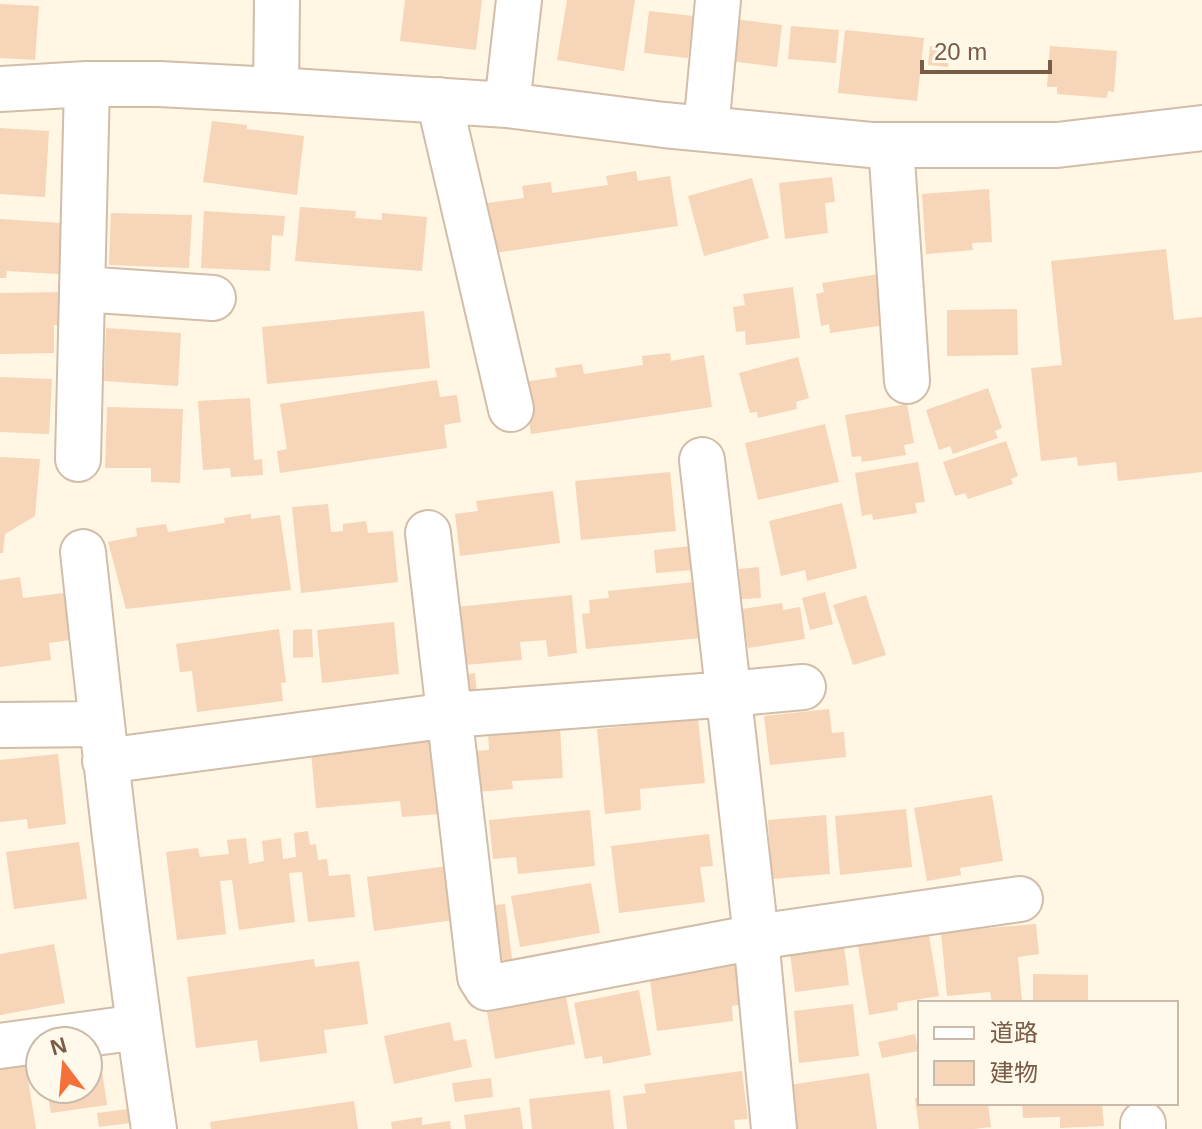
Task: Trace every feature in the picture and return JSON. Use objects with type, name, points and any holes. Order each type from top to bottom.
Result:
[{"type":"street","points":[[276,90],[277,0]]},
{"type":"street","points":[[507,105],[519,0]]},
{"type":"street","points":[[706,129],[718,0]]},
{"type":"street","points":[[78,459],[87,84]]},
{"type":"street","points":[[0,89],[159,84],[439,100],[871,145],[1057,145],[1202,128]]},
{"type":"street","points":[[439,100],[511,409]]},
{"type":"street","points":[[891,145],[907,381]]},
{"type":"street","points":[[82,289],[213,298]]},
{"type":"street","points":[[702,460],[756,937],[774,1129]]},
{"type":"street","points":[[428,533],[480,977],[487,988],[756,937],[1020,899]]},
{"type":"street","points":[[83,552],[103,743],[154,1129]]},
{"type":"street","points":[[0,725],[103,743],[803,687]]},
{"type":"street","points":[[0,1046],[139,1027]]},
{"type":"building","points":[[405,0],[482,0],[476,50],[400,41]]},
{"type":"building","points":[[567,0],[635,0],[624,71],[557,60]]},
{"type":"building","points":[[0,4],[39,6],[35,60],[0,58]]},
{"type":"building","points":[[649,11],[693,16],[688,58],[644,53]]},
{"type":"building","points":[[735,19],[782,25],[777,67],[730,61]]},
{"type":"building","points":[[791,26],[839,30],[836,63],[788,59]]},
{"type":"building","points":[[845,30],[924,38],[917,101],[838,93]]},
{"type":"building","points":[[930,46],[950,48],[948,67],[928,65]]},
{"type":"building","points":[[1050,46],[1117,51],[1114,92],[1108,91],[1107,98],[1057,94],[1057,87],[1047,87]]},
{"type":"building","points":[[212,121],[304,136],[297,195],[203,182]]},
{"type":"building","points":[[0,128],[49,131],[45,197],[0,194]]},
{"type":"building","points":[[636,171],[638,181],[670,176],[678,226],[495,253],[487,203],[524,198],[522,186],[551,182],[552,193],[608,185],[606,176]]},
{"type":"building","points":[[832,177],[835,202],[825,203],[828,233],[785,239],[779,183]]},
{"type":"building","points":[[752,178],[769,238],[704,256],[688,196]]},
{"type":"building","points":[[989,189],[992,242],[972,243],[973,250],[926,254],[922,194]]},
{"type":"building","points":[[300,207],[356,211],[355,218],[382,220],[382,213],[427,217],[422,271],[295,261]]},
{"type":"building","points":[[204,211],[285,216],[283,236],[272,235],[270,271],[201,268]]},
{"type":"building","points":[[111,213],[192,215],[189,268],[109,265]]},
{"type":"building","points":[[0,219],[62,223],[59,274],[7,271],[6,278],[0,278]]},
{"type":"building","points":[[1166,249],[1174,320],[1202,317],[1202,472],[1118,481],[1116,462],[1078,466],[1077,457],[1041,461],[1031,368],[1062,365],[1051,261]]},
{"type":"building","points":[[879,274],[886,325],[830,333],[829,324],[821,326],[816,294],[824,292],[822,283]]},
{"type":"building","points":[[793,287],[800,338],[746,345],[745,331],[736,332],[733,307],[745,305],[743,294]]},
{"type":"building","points":[[62,292],[62,325],[54,325],[54,353],[0,354],[0,293]]},
{"type":"building","points":[[1017,309],[1018,355],[947,356],[947,310]]},
{"type":"building","points":[[424,311],[430,368],[267,384],[262,327]]},
{"type":"building","points":[[106,328],[181,333],[178,386],[104,381]]},
{"type":"building","points":[[670,353],[671,361],[704,355],[712,407],[531,434],[523,382],[557,377],[555,368],[582,364],[584,374],[643,365],[642,356]]},
{"type":"building","points":[[798,357],[809,398],[796,402],[797,409],[758,418],[757,412],[750,413],[739,373]]},
{"type":"building","points":[[0,377],[52,379],[49,434],[0,432]]},
{"type":"building","points":[[437,380],[440,397],[457,395],[461,422],[444,425],[447,448],[280,473],[277,451],[287,449],[280,404]]},
{"type":"building","points":[[988,388],[1002,428],[995,431],[998,438],[953,454],[950,446],[939,450],[926,410]]},
{"type":"building","points":[[250,398],[254,460],[262,459],[263,475],[231,477],[230,468],[203,470],[198,401]]},
{"type":"building","points":[[907,404],[914,443],[904,445],[906,455],[862,462],[861,456],[852,457],[845,415]]},
{"type":"building","points":[[107,407],[183,409],[180,483],[151,482],[151,468],[105,468]]},
{"type":"building","points":[[825,424],[839,482],[758,500],[745,443]]},
{"type":"building","points":[[1006,441],[1018,476],[1011,479],[1013,484],[968,499],[965,493],[955,496],[943,462]]},
{"type":"building","points":[[0,457],[40,459],[35,516],[5,534],[3,553],[0,553]]},
{"type":"building","points":[[918,462],[925,502],[915,503],[917,513],[873,520],[872,514],[862,516],[855,473]]},
{"type":"building","points":[[670,472],[676,531],[581,540],[575,481]]},
{"type":"building","points":[[553,491],[560,543],[460,556],[455,514],[478,511],[476,501]]},
{"type":"building","points":[[842,503],[857,568],[807,581],[805,570],[781,576],[769,521]]},
{"type":"building","points":[[328,504],[331,532],[343,531],[343,524],[366,521],[368,533],[393,531],[398,582],[301,593],[292,507]]},
{"type":"building","points":[[251,514],[251,519],[280,515],[291,590],[126,609],[108,542],[137,536],[136,528],[166,524],[168,532],[225,523],[224,518]]},
{"type":"building","points":[[691,546],[693,570],[656,573],[654,550]]},
{"type":"building","points":[[759,567],[761,598],[741,599],[739,569]]},
{"type":"building","points":[[20,577],[23,598],[64,593],[70,640],[49,643],[51,660],[0,667],[0,580]]},
{"type":"building","points":[[695,582],[701,638],[586,649],[582,614],[590,613],[589,600],[609,598],[608,591]]},
{"type":"building","points":[[825,592],[833,624],[810,630],[802,598]]},
{"type":"building","points":[[572,595],[577,653],[548,657],[546,640],[520,642],[522,660],[465,665],[464,648],[460,649],[456,607]]},
{"type":"building","points":[[866,595],[886,655],[853,665],[833,605]]},
{"type":"building","points":[[782,603],[783,610],[800,607],[805,639],[748,648],[742,609]]},
{"type":"building","points":[[394,622],[399,674],[322,683],[317,630]]},
{"type":"building","points":[[279,629],[286,682],[281,683],[283,701],[197,712],[192,671],[180,672],[176,644]]},
{"type":"building","points":[[312,629],[313,657],[293,658],[293,630]]},
{"type":"building","points":[[475,673],[477,694],[461,695],[459,675]]},
{"type":"building","points":[[829,709],[832,733],[844,732],[846,757],[770,765],[764,716]]},
{"type":"building","points":[[698,719],[705,783],[640,789],[641,810],[605,814],[597,729]]},
{"type":"building","points":[[560,728],[563,778],[512,781],[513,789],[476,792],[474,751],[489,750],[488,733]]},
{"type":"building","points":[[434,741],[440,814],[402,817],[400,801],[316,808],[311,752]]},
{"type":"building","points":[[58,754],[66,824],[28,829],[27,819],[0,822],[0,760]]},
{"type":"building","points":[[992,795],[1003,861],[960,868],[961,875],[927,881],[914,808]]},
{"type":"building","points":[[906,809],[912,867],[840,875],[835,816]]},
{"type":"building","points":[[590,810],[595,866],[518,874],[516,857],[493,859],[489,820]]},
{"type":"building","points":[[826,815],[830,874],[772,879],[768,820]]},
{"type":"building","points":[[308,831],[310,845],[316,844],[318,860],[327,859],[329,876],[350,874],[355,917],[308,922],[302,872],[289,873],[295,922],[239,930],[232,880],[220,881],[226,934],[177,940],[166,852],[198,848],[200,857],[229,854],[227,840],[246,838],[249,864],[264,861],[262,841],[281,838],[283,859],[296,857],[294,833]]},
{"type":"building","points":[[709,834],[713,866],[700,867],[705,902],[619,913],[611,846]]},
{"type":"building","points":[[79,842],[87,899],[14,909],[6,852]]},
{"type":"building","points":[[447,866],[454,920],[374,931],[367,877]]},
{"type":"building","points":[[591,883],[600,933],[520,947],[511,896]]},
{"type":"building","points":[[505,904],[513,966],[494,969],[486,906]]},
{"type":"building","points":[[1036,924],[1039,954],[1018,957],[1022,1001],[992,1001],[990,992],[947,996],[941,932]]},
{"type":"building","points":[[929,935],[939,996],[897,1003],[898,1010],[869,1015],[858,946]]},
{"type":"building","points":[[54,944],[65,1003],[0,1015],[0,954]]},
{"type":"building","points":[[844,946],[849,985],[795,992],[790,953]]},
{"type":"building","points":[[314,959],[315,967],[359,961],[368,1024],[324,1030],[327,1053],[260,1062],[257,1040],[196,1048],[187,977]]},
{"type":"building","points":[[738,963],[743,1004],[732,1006],[733,1021],[657,1031],[649,973]]},
{"type":"building","points":[[1033,974],[1088,975],[1088,1001],[1033,1001]]},
{"type":"building","points":[[639,990],[651,1055],[603,1064],[602,1056],[585,1059],[574,1003]]},
{"type":"building","points":[[566,997],[575,1044],[495,1059],[487,1012]]},
{"type":"building","points":[[853,1004],[859,1056],[799,1063],[794,1011]]},
{"type":"building","points":[[450,1022],[454,1041],[466,1039],[472,1067],[394,1084],[384,1036]]},
{"type":"building","points":[[915,1034],[918,1051],[882,1058],[878,1042]]},
{"type":"building","points":[[24,1054],[24,1105],[32,1105],[36,1129],[0,1129],[0,1058]]},
{"type":"building","points":[[742,1071],[748,1119],[734,1120],[735,1129],[627,1129],[623,1096],[646,1093],[644,1084]]},
{"type":"building","points":[[869,1073],[877,1129],[796,1129],[789,1085]]},
{"type":"building","points":[[491,1078],[493,1097],[455,1102],[452,1083]]},
{"type":"building","points":[[104,1085],[107,1105],[51,1113],[50,1105],[104,1105]]},
{"type":"building","points":[[610,1090],[614,1129],[532,1129],[529,1099]]},
{"type":"building","points":[[915,1098],[918,1098],[918,1105],[988,1105],[991,1127],[919,1129]]},
{"type":"building","points":[[354,1101],[358,1129],[211,1129],[210,1122]]},
{"type":"building","points":[[1022,1105],[1102,1105],[1104,1126],[1060,1128],[1060,1117],[1023,1118]]},
{"type":"building","points":[[520,1107],[523,1129],[466,1129],[464,1115]]},
{"type":"building","points":[[129,1109],[130,1123],[99,1127],[97,1113]]},
{"type":"building","points":[[422,1117],[422,1125],[450,1121],[451,1129],[392,1129],[391,1122]]}]
